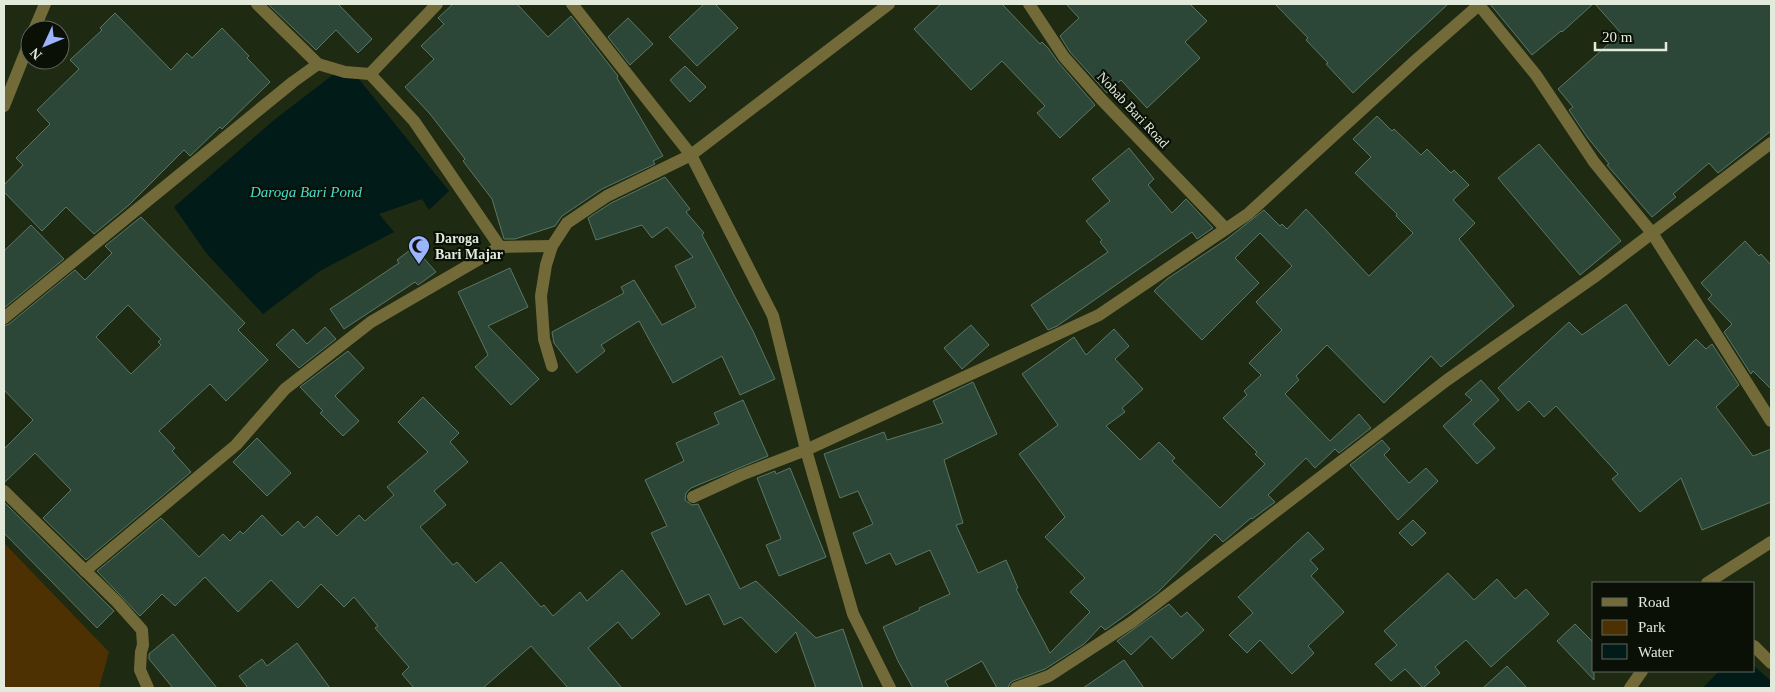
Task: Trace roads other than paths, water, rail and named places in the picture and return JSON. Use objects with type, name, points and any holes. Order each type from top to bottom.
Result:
[{"type":"street","points":[[38,20],[45,4]]},
{"type":"street","points":[[257,4],[318,64],[345,72],[370,74],[414,121],[500,247]]},
{"type":"street","points":[[370,74],[437,4]]},
{"type":"street","points":[[572,4],[691,155],[773,316],[806,450],[853,614],[890,688]]},
{"type":"street","points":[[552,366],[544,339],[541,296],[546,265],[552,246],[567,223],[607,196],[691,155],[889,4]]},
{"type":"street","name":"Nobab Bari Road","points":[[1029,4],[1064,56],[1101,99],[1226,229]]},
{"type":"street","points":[[693,497],[741,475],[806,450],[1099,315],[1248,214],[1415,60],[1480,4],[1536,75],[1594,162],[1652,233],[1771,421]]},
{"type":"street","points":[[4,318],[293,82],[318,64]]},
{"type":"street","points":[[4,106],[20,66]]},
{"type":"street","points":[[1016,688],[1049,676],[1132,622],[1447,380],[1597,275],[1771,143]]},
{"type":"street","points":[[85,571],[236,445],[285,389],[371,322],[500,247],[552,246]]},
{"type":"street","points":[[4,491],[117,602],[142,630],[143,645],[140,670],[148,688]]},
{"type":"street","points":[[1709,582],[1771,542]]},
{"type":"street","points":[[1755,647],[1771,663]]},
{"type":"street","points":[[1630,688],[1641,672]]},
{"type":"water","name":"Daroga Bari Pond","points":[[334,74],[358,78],[449,191],[429,210],[422,199],[379,214],[394,232],[320,271],[263,314],[207,254],[174,207],[274,120]]},
{"type":"water","points":[[1755,667],[1771,681],[1771,688],[1703,688],[1718,672],[1755,672]]},
{"type":"place","name":"Daroga Bari Majar","points":[[419,265]]}]
